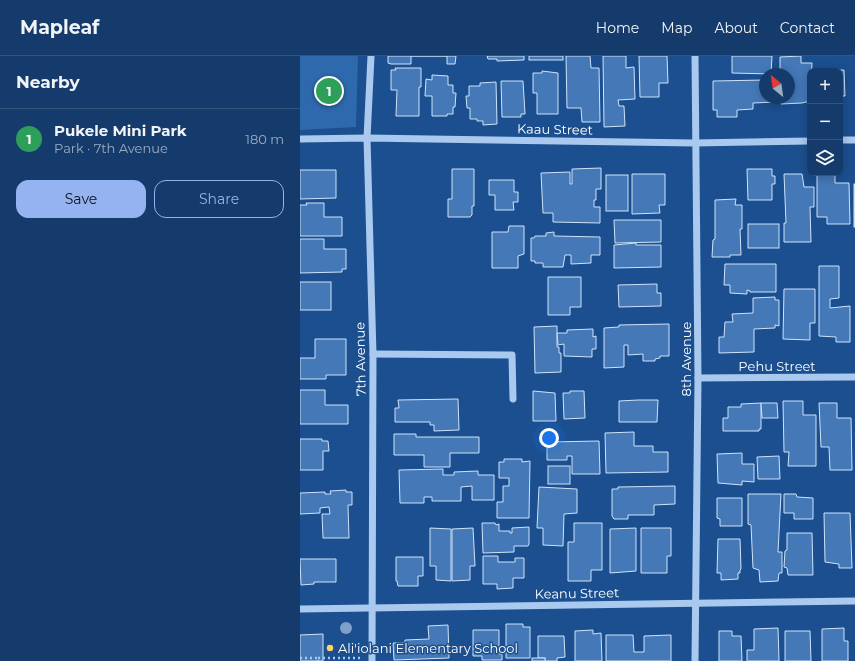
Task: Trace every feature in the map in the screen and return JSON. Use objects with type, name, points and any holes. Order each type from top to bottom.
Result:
[{"type":"street","name":"7th Avenue","points":[[371,56],[367,138],[373,354],[372,661]]},
{"type":"street","name":"8th Avenue","points":[[695,56],[698,378],[694,602],[695,661]]},
{"type":"street","name":"Kaau Street","points":[[300,139],[367,138],[695,143],[807,141]]},
{"type":"street","points":[[843,140],[855,140]]},
{"type":"street","points":[[373,354],[512,355],[513,399]]},
{"type":"street","name":"Pehu Street","points":[[698,378],[855,377]]},
{"type":"street","name":"Keanu Street","points":[[300,609],[694,602],[855,601]]},
{"type":"path","points":[[300,658],[318,660],[360,658]]},
{"type":"shaded area","points":[[300,56],[358,56],[356,127],[300,130]]},
{"type":"building","points":[[388,56],[411,56],[411,64],[388,63]]},
{"type":"building","points":[[447,56],[456,56],[455,64],[447,64]]},
{"type":"building","points":[[487,56],[524,56],[524,60],[497,61],[497,59],[488,59]]},
{"type":"building","points":[[529,56],[563,56],[563,60],[529,60]]},
{"type":"building","points":[[566,56],[590,56],[591,68],[599,68],[600,122],[582,122],[581,108],[567,108]]},
{"type":"building","points":[[603,56],[626,56],[626,68],[634,67],[635,99],[618,100],[619,106],[624,106],[625,126],[604,127]]},
{"type":"building","points":[[639,56],[667,56],[668,83],[659,83],[659,97],[640,97]]},
{"type":"building","points":[[732,56],[772,56],[771,68],[759,68],[759,74],[732,73]]},
{"type":"building","points":[[801,56],[801,63],[812,63],[812,68],[807,68],[807,102],[795,103],[795,68],[780,68],[780,57]]},
{"type":"building","points":[[395,68],[421,68],[421,87],[419,87],[419,116],[396,116],[397,90],[391,90],[391,70],[396,70]]},
{"type":"building","points":[[844,70],[845,96],[843,96]]},
{"type":"building","points":[[542,71],[558,73],[558,114],[537,114],[537,93],[533,93],[533,73],[542,73]]},
{"type":"building","points":[[432,75],[448,76],[448,85],[453,85],[453,93],[456,93],[453,114],[447,114],[447,116],[432,116],[432,96],[425,96],[426,79],[432,80]]},
{"type":"building","points":[[759,80],[759,103],[753,103],[753,109],[737,110],[737,117],[717,117],[717,110],[713,110],[713,81]]},
{"type":"building","points":[[501,81],[523,81],[525,114],[521,114],[521,117],[502,117]]},
{"type":"building","points":[[496,82],[497,124],[483,125],[483,121],[470,119],[470,108],[467,108],[466,96],[469,96],[469,86],[480,86],[480,83]]},
{"type":"building","points":[[601,168],[601,189],[596,189],[596,200],[594,200],[594,207],[600,207],[600,223],[553,222],[553,213],[543,213],[541,173],[570,172],[570,184],[572,184],[572,169]]},
{"type":"building","points":[[452,169],[474,169],[474,206],[472,206],[472,215],[470,217],[448,217],[448,199],[452,199]]},
{"type":"building","points":[[747,169],[772,169],[772,176],[775,176],[775,184],[772,184],[772,200],[748,200]]},
{"type":"building","points":[[300,170],[336,170],[336,198],[300,199]]},
{"type":"building","points":[[632,174],[665,174],[665,205],[659,205],[660,213],[632,214]]},
{"type":"building","points":[[784,174],[802,174],[804,187],[814,187],[814,207],[810,207],[811,242],[784,242],[784,223],[786,223]]},
{"type":"building","points":[[606,175],[628,175],[628,211],[606,211]]},
{"type":"building","points":[[817,176],[835,176],[835,183],[849,183],[850,224],[827,224],[827,217],[817,217]]},
{"type":"building","points":[[489,180],[514,180],[514,192],[518,192],[518,202],[513,202],[514,210],[495,210],[495,195],[489,195]]},
{"type":"building","points":[[855,184],[855,227],[854,227]]},
{"type":"building","points":[[736,199],[735,205],[742,205],[742,229],[740,229],[741,255],[730,255],[730,257],[712,257],[713,240],[715,239],[715,200]]},
{"type":"building","points":[[306,203],[324,203],[324,217],[342,217],[342,236],[300,236],[300,205],[307,205]]},
{"type":"building","points":[[614,220],[661,220],[661,242],[615,243]]},
{"type":"building","points":[[748,224],[779,224],[779,248],[748,248]]},
{"type":"building","points":[[509,226],[524,226],[524,254],[518,256],[518,268],[492,268],[492,232],[508,232]]},
{"type":"building","points":[[554,232],[554,236],[600,237],[600,255],[591,255],[591,263],[571,264],[571,255],[565,255],[563,267],[543,267],[543,263],[535,263],[535,261],[531,261],[531,238],[534,238],[535,236],[546,236],[546,233]]},
{"type":"building","points":[[300,239],[324,239],[324,249],[346,249],[346,269],[342,269],[342,272],[300,273]]},
{"type":"building","points":[[636,243],[636,245],[661,245],[661,267],[614,268],[614,245]]},
{"type":"building","points":[[725,264],[776,264],[776,292],[750,292],[747,290],[747,294],[730,293],[730,285],[724,285]]},
{"type":"building","points":[[819,266],[839,266],[839,298],[830,299],[830,308],[850,306],[850,342],[836,342],[836,337],[819,336]]},
{"type":"building","points":[[548,277],[581,277],[581,307],[570,307],[570,315],[548,315]]},
{"type":"building","points":[[300,282],[331,282],[331,310],[300,310]]},
{"type":"building","points":[[657,284],[657,293],[661,293],[661,306],[619,307],[618,285]]},
{"type":"building","points":[[784,289],[815,289],[815,323],[810,323],[810,340],[783,339]]},
{"type":"building","points":[[775,297],[775,300],[779,300],[779,326],[775,325],[775,328],[754,329],[754,352],[719,353],[719,337],[724,337],[725,322],[733,322],[732,314],[753,313],[753,298]]},
{"type":"building","points":[[669,324],[669,356],[660,356],[660,358],[655,359],[655,361],[643,361],[643,354],[628,355],[628,345],[624,345],[624,367],[604,368],[604,328],[619,327],[619,325]]},
{"type":"building","points":[[557,326],[557,347],[559,347],[559,353],[561,353],[561,372],[535,373],[534,327]]},
{"type":"building","points":[[593,329],[593,337],[596,336],[596,349],[592,349],[592,357],[564,356],[564,344],[558,345],[557,333],[567,333],[567,330]]},
{"type":"building","points":[[315,339],[346,339],[346,375],[326,375],[326,379],[300,379],[300,358],[315,358]]},
{"type":"building","points":[[300,390],[325,390],[325,405],[348,405],[348,424],[300,424]]},
{"type":"building","points":[[533,391],[555,393],[556,421],[533,421]]},
{"type":"building","points":[[570,391],[584,391],[585,418],[564,419],[563,393],[570,393]]},
{"type":"building","points":[[458,399],[459,430],[434,431],[434,425],[430,425],[430,422],[395,422],[395,408],[399,408],[398,400]]},
{"type":"building","points":[[658,400],[657,422],[619,422],[619,401]]},
{"type":"building","points":[[783,401],[803,401],[803,415],[816,415],[816,466],[788,466],[789,452],[784,452]]},
{"type":"building","points":[[761,403],[761,429],[759,429],[759,431],[723,431],[723,418],[728,418],[728,407],[741,407],[741,404]]},
{"type":"building","points":[[761,403],[777,403],[778,418],[762,418]]},
{"type":"building","points":[[819,403],[837,403],[837,418],[851,418],[852,470],[830,470],[829,447],[821,447]]},
{"type":"building","points":[[634,432],[634,446],[653,446],[653,452],[668,452],[668,472],[606,473],[605,433]]},
{"type":"building","points":[[394,434],[416,434],[416,437],[479,437],[479,453],[450,453],[450,467],[424,467],[424,455],[394,455]]},
{"type":"building","points":[[300,439],[322,439],[322,441],[328,441],[329,451],[323,451],[323,470],[300,470]]},
{"type":"building","points":[[599,441],[600,474],[572,474],[572,456],[567,456],[567,460],[547,460],[547,442]]},
{"type":"building","points":[[742,453],[742,464],[754,464],[754,482],[742,481],[742,485],[718,483],[717,454]]},
{"type":"building","points":[[779,456],[780,479],[758,479],[757,457]]},
{"type":"building","points":[[504,459],[522,459],[522,462],[530,461],[529,518],[497,518],[497,502],[503,502],[503,486],[509,486],[509,478],[499,478],[499,462],[504,462]]},
{"type":"building","points":[[548,466],[570,466],[570,484],[548,484]]},
{"type":"building","points":[[443,469],[443,475],[454,475],[454,472],[478,471],[478,475],[494,475],[494,500],[472,500],[472,486],[461,487],[461,501],[432,501],[432,497],[424,497],[424,503],[400,503],[399,470]]},
{"type":"building","points":[[675,486],[675,504],[654,505],[654,515],[628,515],[628,519],[614,519],[612,516],[612,489],[618,489],[618,487]]},
{"type":"building","points":[[539,487],[577,489],[577,513],[564,514],[563,546],[543,545],[543,528],[537,528]]},
{"type":"building","points":[[346,490],[346,492],[352,492],[352,505],[348,505],[349,538],[323,538],[322,514],[330,514],[329,507],[320,508],[320,513],[300,514],[300,493],[325,492],[325,494],[331,494],[330,491]]},
{"type":"building","points":[[748,494],[781,494],[778,552],[782,552],[782,573],[779,573],[778,581],[760,582],[759,570],[753,568],[751,525],[748,524]]},
{"type":"building","points":[[784,494],[796,494],[797,497],[813,498],[813,519],[794,519],[794,513],[784,513]]},
{"type":"building","points":[[717,498],[742,498],[742,526],[720,526],[720,519],[717,518]]},
{"type":"building","points":[[824,513],[850,513],[852,568],[839,568],[839,564],[825,562]]},
{"type":"building","points":[[482,523],[499,524],[499,531],[510,531],[510,533],[512,533],[512,528],[529,527],[529,544],[528,546],[514,546],[514,552],[483,553]]},
{"type":"building","points":[[574,523],[602,523],[602,570],[591,570],[591,581],[568,581],[568,542],[574,542]]},
{"type":"building","points":[[430,528],[451,529],[451,581],[436,580],[436,566],[430,566]]},
{"type":"building","points":[[473,528],[475,566],[470,566],[470,580],[452,581],[452,529]]},
{"type":"building","points":[[636,528],[636,571],[610,573],[610,529]]},
{"type":"building","points":[[641,528],[671,528],[671,556],[667,556],[667,573],[641,573]]},
{"type":"building","points":[[787,533],[812,533],[813,575],[788,575],[787,568],[784,567],[785,551],[787,550]]},
{"type":"building","points":[[718,539],[740,539],[741,569],[740,573],[738,573],[738,579],[721,580],[721,573],[717,573]]},
{"type":"building","points":[[483,556],[498,556],[498,562],[515,562],[515,558],[524,558],[524,578],[513,578],[513,588],[497,589],[497,584],[483,584]]},
{"type":"building","points":[[396,557],[423,557],[423,576],[418,576],[418,586],[398,586],[396,581]]},
{"type":"building","points":[[300,559],[336,559],[336,582],[314,582],[314,584],[301,585]]},
{"type":"building","points":[[506,624],[523,624],[523,627],[530,627],[530,658],[506,658]]},
{"type":"building","points":[[448,625],[449,658],[394,660],[393,643],[405,643],[405,640],[429,639],[428,626]]},
{"type":"building","points":[[778,628],[779,661],[747,661],[747,650],[754,650],[754,629]]},
{"type":"building","points":[[844,628],[844,641],[848,641],[848,661],[822,661],[822,629]]},
{"type":"building","points":[[473,630],[499,630],[499,654],[502,654],[502,660],[482,660],[482,656],[473,656]]},
{"type":"building","points":[[593,630],[593,634],[601,633],[602,661],[575,661],[575,631]]},
{"type":"building","points":[[719,631],[732,631],[732,636],[741,636],[742,661],[719,661]]},
{"type":"building","points":[[785,631],[810,631],[811,661],[785,661]]},
{"type":"building","points":[[323,634],[323,661],[300,661],[300,635]]},
{"type":"building","points":[[606,635],[633,635],[634,652],[644,652],[644,636],[671,635],[671,661],[606,661]]},
{"type":"building","points":[[538,636],[564,636],[565,657],[557,658],[557,661],[545,661],[545,658],[538,658]]},
{"type":"building","points":[[532,658],[545,658],[545,661],[532,661]]},
{"type":"place","name":"Pukele Mini Park","points":[[329,91]]},
{"type":"place","name":"Ali'iolani Elementary School","points":[[330,648]]}]
